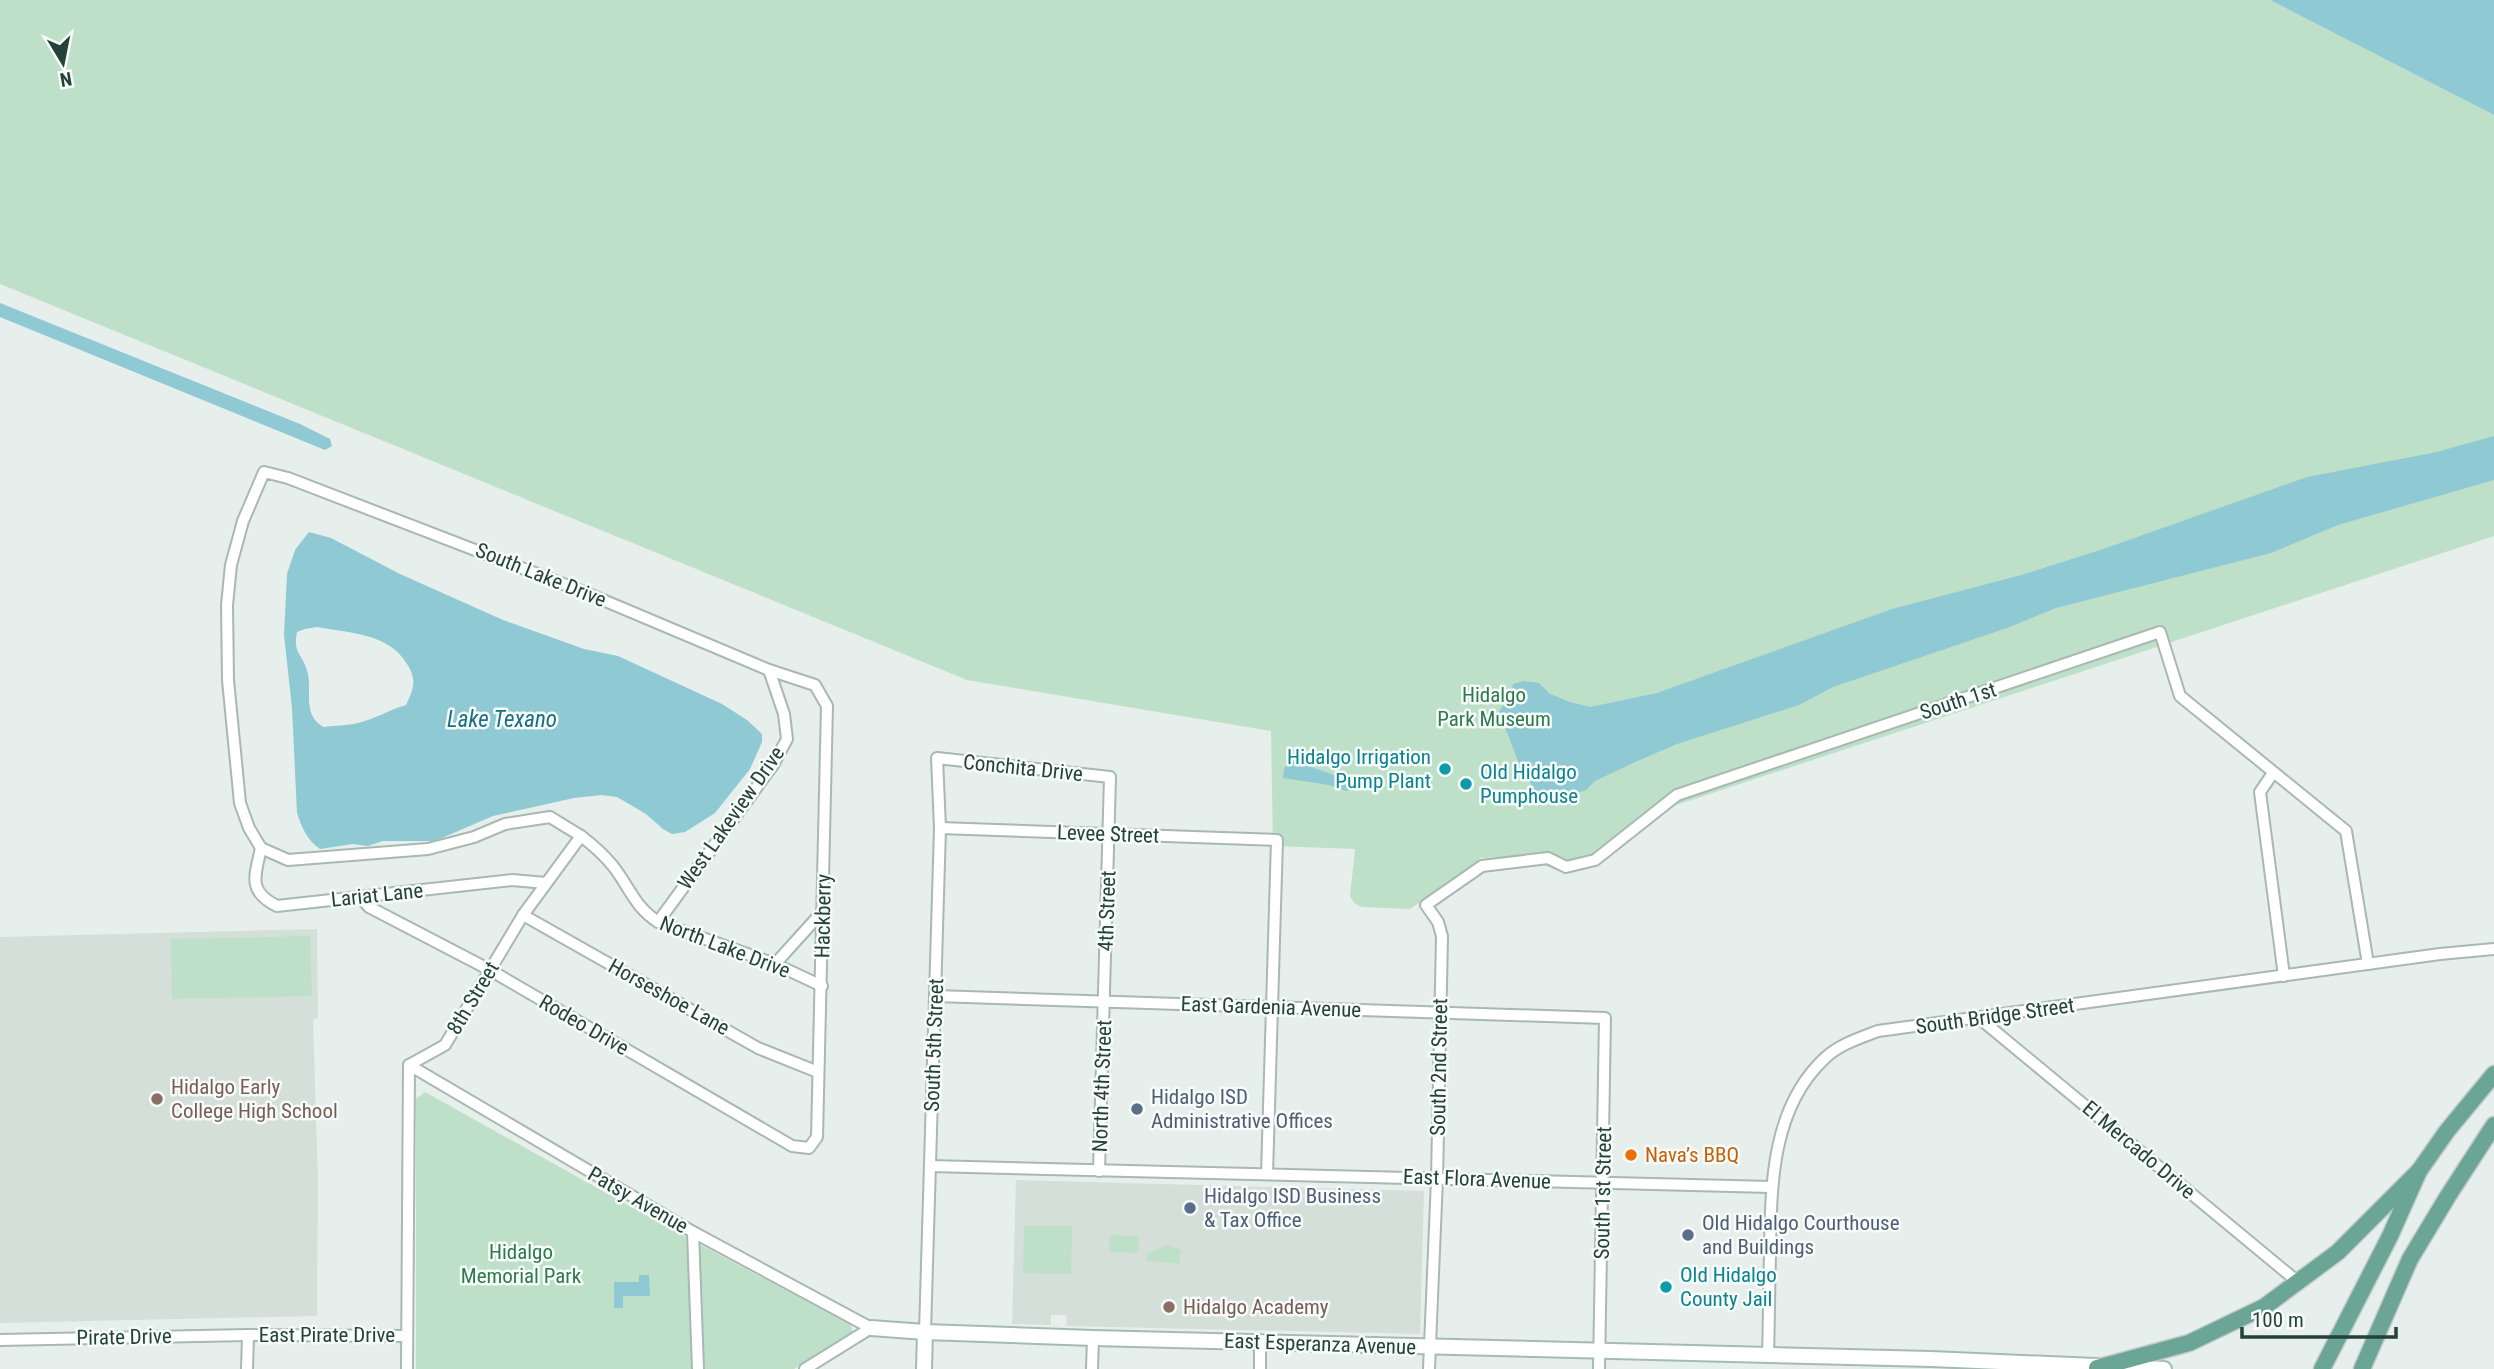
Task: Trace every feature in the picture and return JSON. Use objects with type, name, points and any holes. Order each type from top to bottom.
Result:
[{"type":"main road","points":[[2097,1367],[2189,1343],[2264,1307],[2298,1282],[2338,1252],[2419,1171],[2447,1131],[2494,1074]]},
{"type":"main road","points":[[2362,1369],[2410,1259],[2494,1125]]},
{"type":"main road","points":[[2322,1369],[2390,1236],[2419,1171]]},
{"type":"street","name":"South Lake Drive","points":[[261,848],[249,828],[240,803],[228,680],[227,605],[232,565],[243,522],[264,472],[288,478],[474,548],[769,670],[815,685]]},
{"type":"street","name":"South 1st","points":[[1548,858],[1566,867],[1595,860],[1676,795],[2160,632],[2180,696],[2346,831],[2368,964]]},
{"type":"street","name":"West Lakeview Drive","points":[[658,922],[773,765],[787,739],[784,714],[769,670]]},
{"type":"street","name":"Hackberry","points":[[809,1148],[817,1137],[827,706],[815,685]]},
{"type":"street","name":"Conchita Drive","points":[[937,758],[1110,777]]},
{"type":"street","name":"South 5th Street","points":[[925,1332],[940,828],[937,758]]},
{"type":"street","points":[[2273,773],[2260,792],[2284,976]]},
{"type":"street","name":"4th Street","points":[[1104,1002],[1110,777]]},
{"type":"street","points":[[261,848],[288,860],[428,849],[474,837],[505,824],[550,817],[581,836]]},
{"type":"street","name":"Levee Street","points":[[940,828],[1277,840],[1272,1006]]},
{"type":"street","name":"North Lake Drive","points":[[581,836],[614,868],[643,912],[658,922],[775,964],[822,986]]},
{"type":"street","name":"8th Street","points":[[409,1065],[445,1045],[523,915],[581,836]]},
{"type":"street","name":"Lariat Lane","points":[[261,848],[255,878],[256,888],[262,899],[277,906],[512,880],[546,883]]},
{"type":"street","name":"South 2nd Street","points":[[1429,1369],[1437,1179],[1442,930],[1426,905],[1482,866],[1548,858]]},
{"type":"street","name":"Rodeo Drive","points":[[360,898],[387,918],[489,970],[792,1146],[809,1148]]},
{"type":"street","points":[[775,964],[822,912]]},
{"type":"street","name":"Horseshoe Lane","points":[[523,915],[758,1048],[818,1072]]},
{"type":"street","name":"South Bridge Street","points":[[1768,1362],[1771,1187],[1776,1155],[1793,1101],[1826,1057],[1852,1040],[1878,1031],[2494,949]]},
{"type":"street","name":"East Gardenia Avenue","points":[[936,996],[1605,1018]]},
{"type":"street","name":"North 4th Street","points":[[1099,1171],[1104,1002]]},
{"type":"street","points":[[1267,1174],[1272,1006]]},
{"type":"street","name":"South 1st Street","points":[[1599,1369],[1605,1018]]},
{"type":"street","name":"El Mercado Drive","points":[[1979,1018],[2298,1282]]},
{"type":"street","points":[[407,1369],[409,1065]]},
{"type":"street","name":"Patsy Avenue","points":[[409,1065],[693,1232],[871,1328]]},
{"type":"street","name":"East Flora Avenue","points":[[930,1166],[1771,1187]]},
{"type":"street","points":[[693,1232],[698,1369]]},
{"type":"street","points":[[804,1369],[871,1328]]},
{"type":"street","name":"East Esperanza Avenue","points":[[871,1328],[1093,1338],[1600,1352],[1768,1362],[2164,1369]]},
{"type":"street","points":[[924,1369],[925,1332]]},
{"type":"street","points":[[247,1369],[248,1335]]},
{"type":"street","name":"East Pirate Drive","points":[[248,1335],[407,1336]]},
{"type":"street","name":"Pirate Drive","points":[[0,1340],[248,1335]]},
{"type":"street","points":[[1092,1369],[1093,1338]]},
{"type":"street","points":[[1260,1343],[1260,1369]]},
{"type":"shaded area","name":"Hidalgo Early College High School","points":[[317,929],[318,1018],[313,1019],[318,1182],[317,1316],[0,1323],[0,937]]},
{"type":"shaded area","points":[[1016,1180],[1424,1191],[1420,1334],[1067,1326],[1066,1315],[1051,1315],[1051,1325],[1012,1324]]},
{"type":"green space","name":"Hidalgo Park Museum","points":[[0,0],[2270,0],[2494,115],[2494,536],[1670,807],[1599,863],[1559,871],[1522,857],[1480,858],[1474,866],[1410,909],[1362,907],[1354,903],[1350,896],[1355,849],[1273,846],[1271,731],[967,680],[0,284]]},
{"type":"green space","points":[[310,936],[312,996],[172,999],[171,939]]},
{"type":"green space","name":"Hidalgo Memorial Park","points":[[425,1092],[669,1228],[851,1325],[853,1335],[794,1369],[416,1369],[416,1099]]},
{"type":"green space","points":[[1024,1226],[1072,1226],[1071,1274],[1023,1273]]},
{"type":"green space","points":[[1110,1235],[1139,1236],[1138,1253],[1109,1252]]},
{"type":"green space","points":[[1167,1245],[1181,1250],[1179,1264],[1147,1261],[1147,1254]]},
{"type":"water","points":[[2270,0],[2494,0],[2494,115]]},
{"type":"water","points":[[0,303],[300,424],[330,439],[332,446],[325,450],[0,317]]},
{"type":"water","points":[[2494,436],[2494,480],[2338,525],[2271,553],[2056,608],[2007,628],[1833,687],[1799,705],[1677,744],[1595,781],[1586,790],[1542,804],[1518,761],[1499,712],[1513,684],[1524,681],[1539,683],[1550,694],[1590,707],[1657,693],[1892,609],[2025,574],[2307,477],[2437,452]]},
{"type":"water","name":"Lake Texano","points":[[309,532],[331,538],[400,574],[503,620],[584,649],[618,656],[722,704],[747,720],[762,734],[762,742],[750,769],[715,813],[685,832],[672,834],[617,797],[601,795],[574,798],[493,816],[435,841],[383,841],[368,846],[353,844],[320,849],[306,833],[297,813],[292,708],[284,635],[287,574],[295,550]],"holes":[[[317,627],[367,636],[390,646],[410,669],[413,679],[406,705],[354,724],[324,727],[317,722],[310,709],[309,677],[297,649],[296,639],[297,632]]]},
{"type":"water","points":[[1294,761],[1360,784],[1360,789],[1346,791],[1329,785],[1283,778],[1288,762]]},
{"type":"water","points":[[639,1275],[649,1275],[650,1296],[623,1296],[623,1308],[614,1308],[614,1282],[639,1282]]},
{"type":"place","name":"Hidalgo Irrigation Pump Plant","points":[[1445,769]]},
{"type":"place","name":"Old Hidalgo Pumphouse","points":[[1466,784]]},
{"type":"place","name":"Hidalgo Early College High School","points":[[157,1099]]},
{"type":"place","name":"Hidalgo ISD Administrative Offices","points":[[1137,1109]]},
{"type":"place","name":"Nava’s BBQ","points":[[1631,1155]]},
{"type":"place","name":"Hidalgo ISD Business & Tax Office","points":[[1190,1208]]},
{"type":"place","name":"Old Hidalgo Courthouse and Buildings","points":[[1688,1235]]},
{"type":"place","name":"Old Hidalgo County Jail","points":[[1666,1287]]},
{"type":"place","name":"Hidalgo Academy","points":[[1169,1307]]}]
